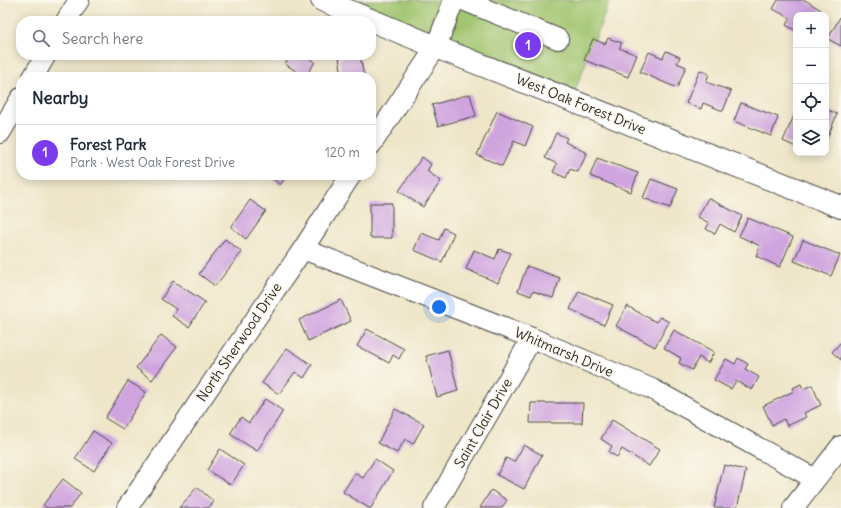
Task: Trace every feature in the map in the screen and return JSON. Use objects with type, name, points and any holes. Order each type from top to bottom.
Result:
[{"type":"main road","name":"West Oak Forest Drive","points":[[322,0],[361,16]]},
{"type":"main road","name":"West Oak Forest Drive","points":[[376,22],[841,207]]},
{"type":"street","points":[[69,16],[79,0]]},
{"type":"street","points":[[376,137],[436,47],[454,0]]},
{"type":"street","points":[[463,0],[558,39]]},
{"type":"street","points":[[36,72],[43,60]]},
{"type":"street","points":[[0,133],[16,106]]},
{"type":"street","name":"North Sherwood Drive","points":[[127,508],[303,249],[348,180]]},
{"type":"street","name":"Whitmarsh Drive","points":[[303,249],[532,338],[652,389],[815,479]]},
{"type":"street","name":"Saint Clair Drive","points":[[434,508],[532,338]]},
{"type":"street","points":[[793,508],[841,446]]},
{"type":"green space","points":[[353,0],[610,0],[575,91]]},
{"type":"building","points":[[778,0],[805,0],[821,10],[820,12],[793,12],[793,29],[786,25],[790,18],[773,9]]},
{"type":"building","points":[[840,17],[841,46],[829,40]]},
{"type":"building","points":[[608,38],[622,43],[619,48],[637,55],[628,77],[584,60],[593,39],[605,44]]},
{"type":"building","points":[[666,51],[680,57],[677,63],[686,67],[677,88],[640,72],[649,52],[663,58]]},
{"type":"building","points":[[288,60],[312,60],[315,62],[308,72],[297,72],[285,64]]},
{"type":"building","points":[[339,60],[361,60],[363,72],[341,72]]},
{"type":"building","points":[[700,70],[709,74],[706,82],[731,91],[723,111],[703,103],[701,109],[686,103]]},
{"type":"building","points":[[470,94],[476,116],[438,126],[432,105]]},
{"type":"building","points":[[741,103],[778,117],[771,136],[734,121]]},
{"type":"building","points":[[829,110],[837,114],[829,134]]},
{"type":"building","points":[[497,111],[533,127],[525,146],[514,141],[502,166],[477,155]]},
{"type":"building","points":[[793,118],[793,146],[783,141]]},
{"type":"building","points":[[556,133],[567,138],[565,142],[587,153],[578,172],[570,169],[566,178],[553,172],[557,164],[545,158]]},
{"type":"building","points":[[422,157],[431,164],[427,171],[441,181],[423,207],[399,191]]},
{"type":"building","points":[[597,158],[638,173],[631,192],[590,176]]},
{"type":"building","points":[[651,179],[678,189],[670,208],[643,198]]},
{"type":"building","points":[[274,180],[284,180],[280,185]]},
{"type":"building","points":[[708,198],[742,216],[734,232],[720,224],[715,234],[706,229],[709,223],[698,217]]},
{"type":"building","points":[[250,200],[266,211],[246,239],[231,227]]},
{"type":"building","points":[[370,203],[392,203],[392,238],[370,238]]},
{"type":"building","points":[[748,218],[793,237],[780,267],[756,256],[760,246],[739,236]]},
{"type":"building","points":[[444,228],[454,233],[442,262],[414,250],[421,233],[439,240]]},
{"type":"building","points":[[225,239],[242,252],[215,286],[199,274]]},
{"type":"building","points":[[803,240],[840,255],[831,276],[794,261]]},
{"type":"building","points":[[499,249],[511,253],[498,283],[466,269],[474,250],[495,259]]},
{"type":"building","points":[[527,266],[560,278],[553,298],[533,291],[531,296],[518,291]]},
{"type":"building","points":[[173,281],[205,302],[189,327],[172,316],[176,309],[161,299]]},
{"type":"building","points":[[579,291],[613,305],[604,325],[570,309]]},
{"type":"building","points":[[341,300],[351,321],[308,341],[299,320]]},
{"type":"building","points":[[627,306],[656,322],[660,317],[669,322],[655,347],[616,326]]},
{"type":"building","points":[[367,329],[404,349],[399,359],[393,355],[389,363],[357,346]]},
{"type":"building","points":[[674,330],[714,352],[708,363],[699,357],[692,370],[679,363],[681,358],[664,348]]},
{"type":"building","points":[[161,335],[177,347],[152,380],[136,368]]},
{"type":"building","points":[[841,342],[841,360],[832,352]]},
{"type":"building","points":[[287,348],[312,365],[304,378],[295,372],[279,394],[262,383]]},
{"type":"building","points":[[448,350],[458,391],[437,397],[426,356]]},
{"type":"building","points":[[738,358],[748,364],[745,369],[759,377],[752,390],[736,381],[731,389],[714,380],[726,359],[735,364]]},
{"type":"building","points":[[128,381],[146,392],[123,429],[105,418]]},
{"type":"building","points":[[801,384],[803,389],[812,385],[821,405],[804,413],[806,417],[787,426],[784,419],[772,425],[763,406],[794,391],[793,388]]},
{"type":"building","points":[[265,399],[283,411],[257,451],[230,434],[241,417],[249,423]]},
{"type":"building","points":[[531,403],[583,403],[582,423],[530,423]]},
{"type":"building","points":[[395,409],[424,424],[413,444],[405,439],[397,453],[378,443]]},
{"type":"building","points":[[612,420],[660,449],[649,466],[622,449],[617,457],[609,452],[612,446],[601,439]]},
{"type":"building","points":[[93,431],[112,443],[94,471],[75,459]]},
{"type":"building","points":[[524,445],[542,455],[524,489],[497,475],[506,458],[514,462]]},
{"type":"building","points":[[220,449],[244,465],[231,485],[207,470]]},
{"type":"building","points":[[375,459],[393,471],[371,508],[369,508],[343,492],[355,473],[363,478]]},
{"type":"building","points":[[724,465],[746,470],[737,508],[714,508]]},
{"type":"building","points":[[63,479],[81,493],[70,508],[47,508],[43,505]]},
{"type":"building","points":[[197,487],[214,502],[208,508],[179,508]]},
{"type":"building","points":[[491,490],[507,500],[502,508],[480,508]]},
{"type":"place","name":"Forest Park","points":[[528,45]]}]
